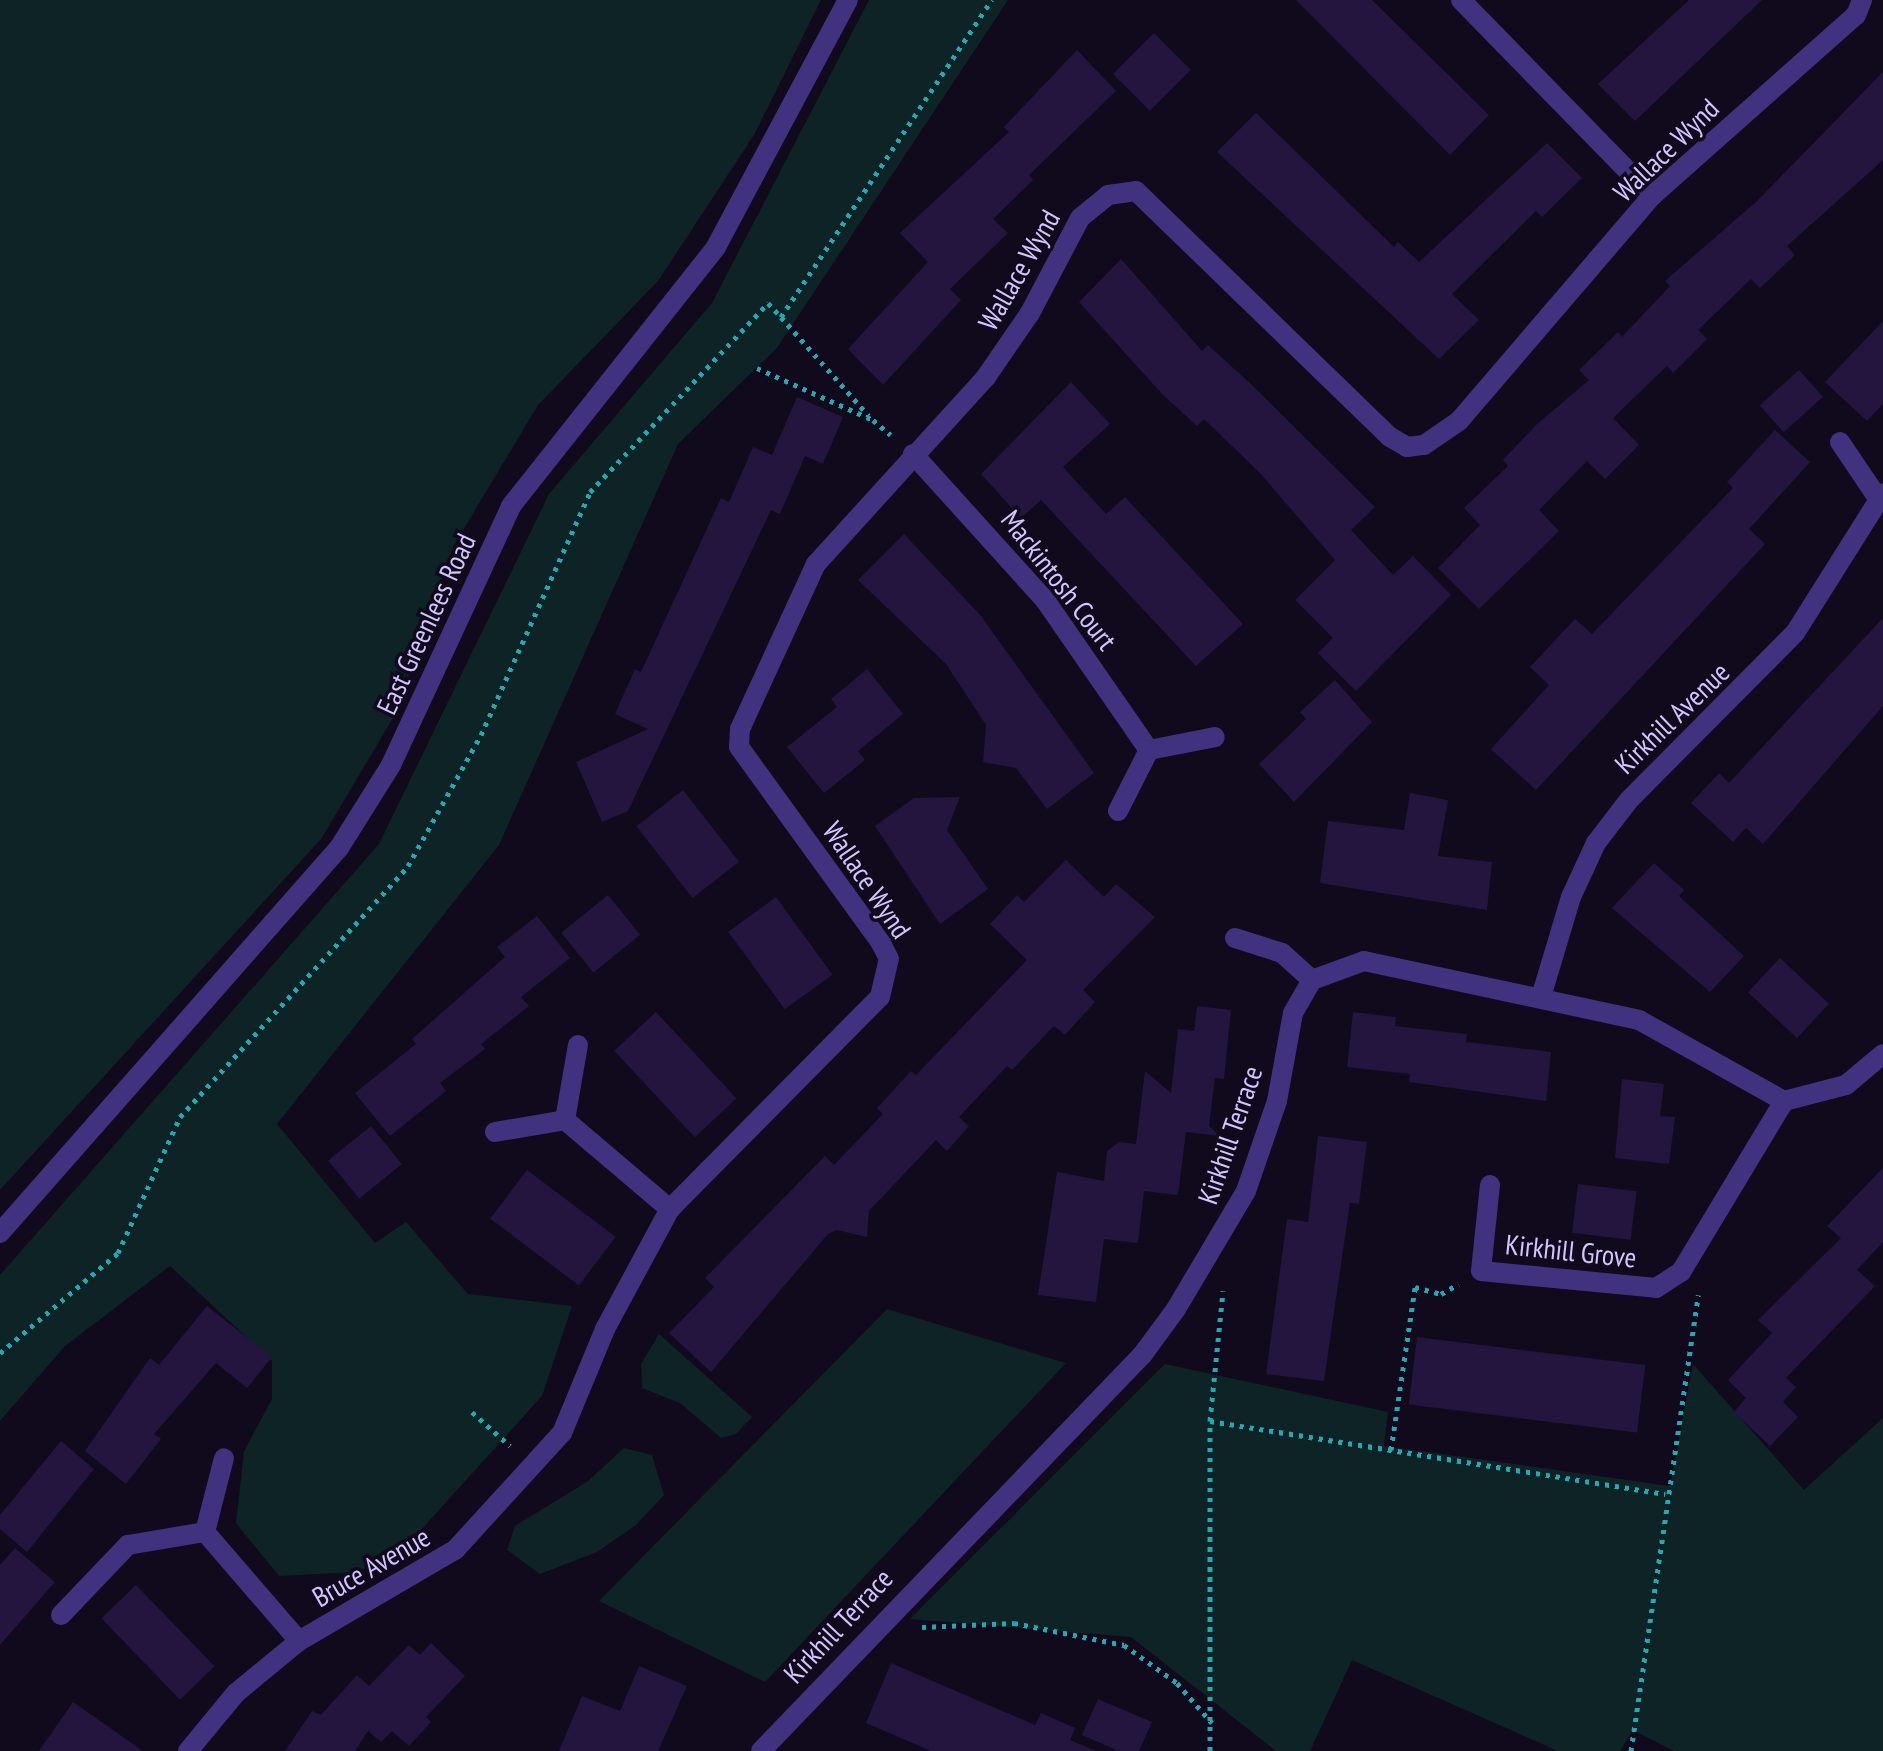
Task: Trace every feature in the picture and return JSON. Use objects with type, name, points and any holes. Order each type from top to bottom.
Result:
[{"type":"street","name":"East Greenlees Road","points":[[0,1233],[339,848],[391,765],[511,506],[716,247],[848,0]]},
{"type":"street","points":[[1461,0],[1652,196]]},
{"type":"street","name":"Wallace Wynd","points":[[532,1466],[562,1433],[605,1329],[670,1209],[852,1029],[887,981],[881,943],[739,747],[740,729],[816,564],[986,377],[1030,313],[1080,218],[1108,195],[1136,191],[1156,206],[1407,447],[1424,445],[1459,421],[1652,196],[1856,15],[1862,0]]},
{"type":"street","name":"Kirkhill Avenue","points":[[1541,997],[1571,897],[1596,843],[1629,800],[1795,633],[1880,495],[1840,442]]},
{"type":"street","name":"Mackintosh Court","points":[[913,454],[1045,600],[1149,750]]},
{"type":"street","points":[[1118,811],[1149,750],[1215,737]]},
{"type":"street","points":[[1235,938],[1282,953],[1312,980],[1364,961],[1639,1020],[1784,1101],[1846,1085],[1883,1054]]},
{"type":"street","name":"Kirkhill Terrace","points":[[761,1751],[872,1629],[1143,1354],[1176,1309],[1246,1191],[1277,1101],[1293,1013],[1312,980]]},
{"type":"street","points":[[565,1120],[578,1045]]},
{"type":"street","points":[[1681,1272],[1784,1101]]},
{"type":"street","points":[[565,1120],[670,1209]]},
{"type":"street","points":[[495,1132],[565,1120]]},
{"type":"street","name":"Kirkhill Grove","points":[[1490,1185],[1481,1271],[1656,1288],[1681,1272]]},
{"type":"street","points":[[61,1615],[128,1545],[205,1532],[224,1458]]},
{"type":"street","name":"Bruce Avenue","points":[[188,1751],[236,1693],[299,1641],[455,1550],[532,1466]]},
{"type":"street","name":"Bruce Avenue","points":[[205,1532],[299,1641]]},
{"type":"path","points":[[781,317],[992,0]]},
{"type":"path","points":[[0,1353],[118,1253],[180,1117],[408,866],[481,735],[590,492],[768,303],[873,420],[913,454]]},
{"type":"path","points":[[757,368],[873,420]]},
{"type":"path","points":[[1391,1450],[1415,1287],[1441,1294],[1481,1271]]},
{"type":"path","points":[[1631,1751],[1665,1494],[1701,1300],[1681,1272]]},
{"type":"path","points":[[1210,1751],[1210,1421],[1223,1286]]},
{"type":"path","points":[[472,1412],[532,1466]]},
{"type":"path","points":[[1210,1421],[1665,1494]]},
{"type":"path","points":[[872,1629],[1014,1623],[1124,1645],[1177,1683],[1212,1724]]},
{"type":"green space","points":[[0,0],[821,0],[754,135],[658,281],[538,405],[454,545],[396,713],[321,839],[0,1190]]},
{"type":"green space","points":[[869,0],[1008,0],[777,348],[678,444],[499,845],[277,1124],[375,1243],[406,1222],[468,1294],[572,1306],[542,1396],[410,1542],[358,1572],[279,1576],[236,1523],[244,1451],[272,1399],[272,1361],[170,1266],[65,1346],[0,1421],[0,1275],[379,844],[549,494],[712,303]]},
{"type":"green space","points":[[887,1309],[1066,1363],[765,1682],[599,1601]]},
{"type":"green space","points":[[659,1334],[752,1417],[736,1434],[721,1438],[680,1403],[642,1388],[641,1364]]},
{"type":"green space","points":[[1165,1364],[1388,1412],[1384,1446],[1670,1486],[1693,1364],[1804,1490],[1883,1418],[1883,1751],[1674,1751],[1633,1730],[1620,1751],[1558,1751],[1352,1660],[1310,1751],[1276,1751],[1131,1637],[910,1619]]},
{"type":"green space","points":[[624,1448],[652,1455],[664,1495],[636,1525],[597,1552],[540,1574],[507,1550],[515,1526],[588,1481]]},
{"type":"building","points":[[1296,0],[1372,0],[1489,115],[1450,155]]},
{"type":"building","points":[[1689,0],[1762,0],[1635,121],[1598,84]]},
{"type":"building","points":[[1154,33],[1191,70],[1150,111],[1113,74]]},
{"type":"building","points":[[1077,50],[1116,91],[1029,175],[1033,180],[993,219],[1008,233],[950,289],[961,300],[883,385],[848,349],[928,262],[900,233],[1009,132],[1004,127]]},
{"type":"building","points":[[1883,72],[1883,160],[1787,246],[1795,255],[1760,288],[1751,279],[1698,330],[1707,339],[1673,373],[1667,366],[1613,418],[1639,445],[1605,479],[1587,461],[1539,510],[1559,531],[1479,609],[1438,568],[1480,525],[1464,508],[1508,466],[1503,460],[1536,425],[1589,380],[1579,370],[1618,332],[1622,337],[1670,286],[1665,281],[1757,201]]},
{"type":"building","points":[[1256,113],[1394,247],[1398,242],[1419,262],[1547,143],[1582,178],[1542,217],[1536,211],[1452,294],[1479,320],[1439,359],[1217,152]]},
{"type":"building","points":[[1121,259],[1202,351],[1208,345],[1375,507],[1351,530],[1393,575],[1413,556],[1451,595],[1356,691],[1318,653],[1333,638],[1295,600],[1335,560],[1259,472],[1204,419],[1197,426],[1162,394],[1079,302]]},
{"type":"building","points":[[1883,321],[1883,404],[1867,421],[1825,382]]},
{"type":"building","points":[[1799,370],[1823,397],[1784,432],[1760,405]]},
{"type":"building","points":[[1071,382],[1110,424],[1063,467],[1106,514],[1125,497],[1243,624],[1196,666],[1041,500],[1021,518],[981,474]]},
{"type":"building","points":[[797,397],[843,417],[823,464],[805,456],[780,514],[771,510],[628,811],[602,822],[576,762],[648,729],[615,714],[635,669],[641,672],[721,498],[729,502],[753,447],[772,455]]},
{"type":"building","points":[[1775,430],[1810,462],[1749,529],[1765,544],[1536,790],[1491,749],[1549,685],[1530,667],[1575,619],[1592,634],[1733,488],[1727,482]]},
{"type":"building","points":[[904,534],[981,616],[1094,773],[1047,809],[1016,768],[983,762],[986,725],[946,664],[858,580]]},
{"type":"building","points":[[1883,618],[1883,706],[1763,844],[1746,828],[1733,842],[1691,803],[1719,773],[1729,783]]},
{"type":"building","points":[[867,669],[903,714],[858,751],[865,760],[824,793],[787,747],[837,707],[831,699]]},
{"type":"building","points":[[1335,680],[1372,722],[1294,802],[1259,764],[1306,719],[1300,712]]},
{"type":"building","points":[[683,790],[739,862],[693,898],[637,826]]},
{"type":"building","points":[[1410,793],[1448,800],[1438,856],[1492,862],[1487,910],[1320,883],[1328,821],[1404,830]]},
{"type":"building","points":[[960,797],[947,830],[988,889],[940,924],[875,826],[914,798]]},
{"type":"building","points":[[1066,860],[1104,897],[1116,884],[1155,917],[1083,990],[1095,1002],[1065,1035],[1054,1026],[1012,1070],[1007,1066],[959,1117],[969,1126],[947,1151],[936,1140],[869,1211],[867,1237],[836,1230],[828,1234],[711,1372],[669,1333],[714,1287],[705,1278],[825,1156],[834,1165],[883,1114],[877,1108],[911,1071],[916,1075],[1027,960],[990,924],[1017,895],[1024,902]]},
{"type":"building","points":[[1654,863],[1684,890],[1679,896],[1744,956],[1710,992],[1612,908]]},
{"type":"building","points":[[608,895],[640,935],[593,972],[561,933]]},
{"type":"building","points":[[776,897],[832,975],[785,1009],[728,932]]},
{"type":"building","points":[[537,916],[570,958],[521,997],[529,1006],[481,1044],[485,1049],[440,1083],[446,1091],[390,1136],[355,1093],[416,1044],[412,1039],[505,957],[497,947]]},
{"type":"building","points":[[1780,958],[1829,1004],[1797,1038],[1748,992]]},
{"type":"building","points":[[1197,1006],[1231,1010],[1224,1079],[1215,1078],[1209,1126],[1220,1136],[1186,1132],[1178,1195],[1144,1191],[1138,1243],[1104,1239],[1096,1302],[1038,1295],[1057,1172],[1104,1181],[1107,1151],[1119,1142],[1136,1144],[1145,1071],[1171,1093],[1178,1029],[1194,1031]]},
{"type":"building","points":[[656,1012],[736,1098],[695,1137],[614,1051]]},
{"type":"building","points":[[1353,1012],[1396,1017],[1395,1026],[1467,1034],[1466,1042],[1551,1052],[1546,1101],[1409,1082],[1410,1074],[1347,1067]]},
{"type":"building","points":[[1622,1079],[1664,1084],[1660,1116],[1675,1117],[1669,1164],[1615,1158]]},
{"type":"building","points":[[371,1126],[402,1164],[359,1199],[328,1161]]},
{"type":"building","points":[[1318,1136],[1367,1142],[1359,1204],[1350,1203],[1324,1381],[1266,1374],[1287,1219],[1308,1222]]},
{"type":"building","points":[[1883,1168],[1883,1242],[1857,1270],[1875,1286],[1786,1378],[1796,1387],[1783,1402],[1798,1417],[1770,1446],[1734,1412],[1746,1398],[1728,1380],[1772,1333],[1758,1320],[1841,1238],[1827,1226]]},
{"type":"building","points":[[527,1170],[616,1237],[579,1286],[490,1219]]},
{"type":"building","points":[[1578,1184],[1637,1191],[1631,1240],[1572,1233]]},
{"type":"building","points":[[207,1306],[272,1357],[247,1388],[216,1363],[154,1434],[161,1439],[126,1484],[85,1451],[150,1358],[159,1365]]},
{"type":"building","points":[[1417,1337],[1645,1365],[1637,1433],[1409,1404]]},
{"type":"building","points":[[61,1441],[94,1469],[27,1552],[0,1529],[0,1515]]},
{"type":"building","points":[[15,1548],[55,1582],[0,1645],[0,1565]]},
{"type":"building","points":[[136,1585],[214,1666],[180,1700],[101,1618]]},
{"type":"building","points":[[431,1643],[465,1676],[426,1717],[431,1722],[409,1746],[392,1731],[381,1742],[368,1731],[355,1751],[285,1751],[312,1711],[321,1715],[357,1675],[369,1686],[409,1645],[420,1655]]},
{"type":"building","points":[[891,1663],[1035,1725],[1041,1713],[1075,1728],[1070,1740],[1096,1751],[931,1751],[866,1723]]},
{"type":"building","points":[[639,1666],[687,1686],[658,1751],[559,1751],[582,1696],[620,1711]]},
{"type":"building","points":[[1098,1699],[1152,1722],[1139,1751],[1119,1751],[1082,1735]]},
{"type":"building","points":[[73,1702],[143,1751],[39,1751]]}]
